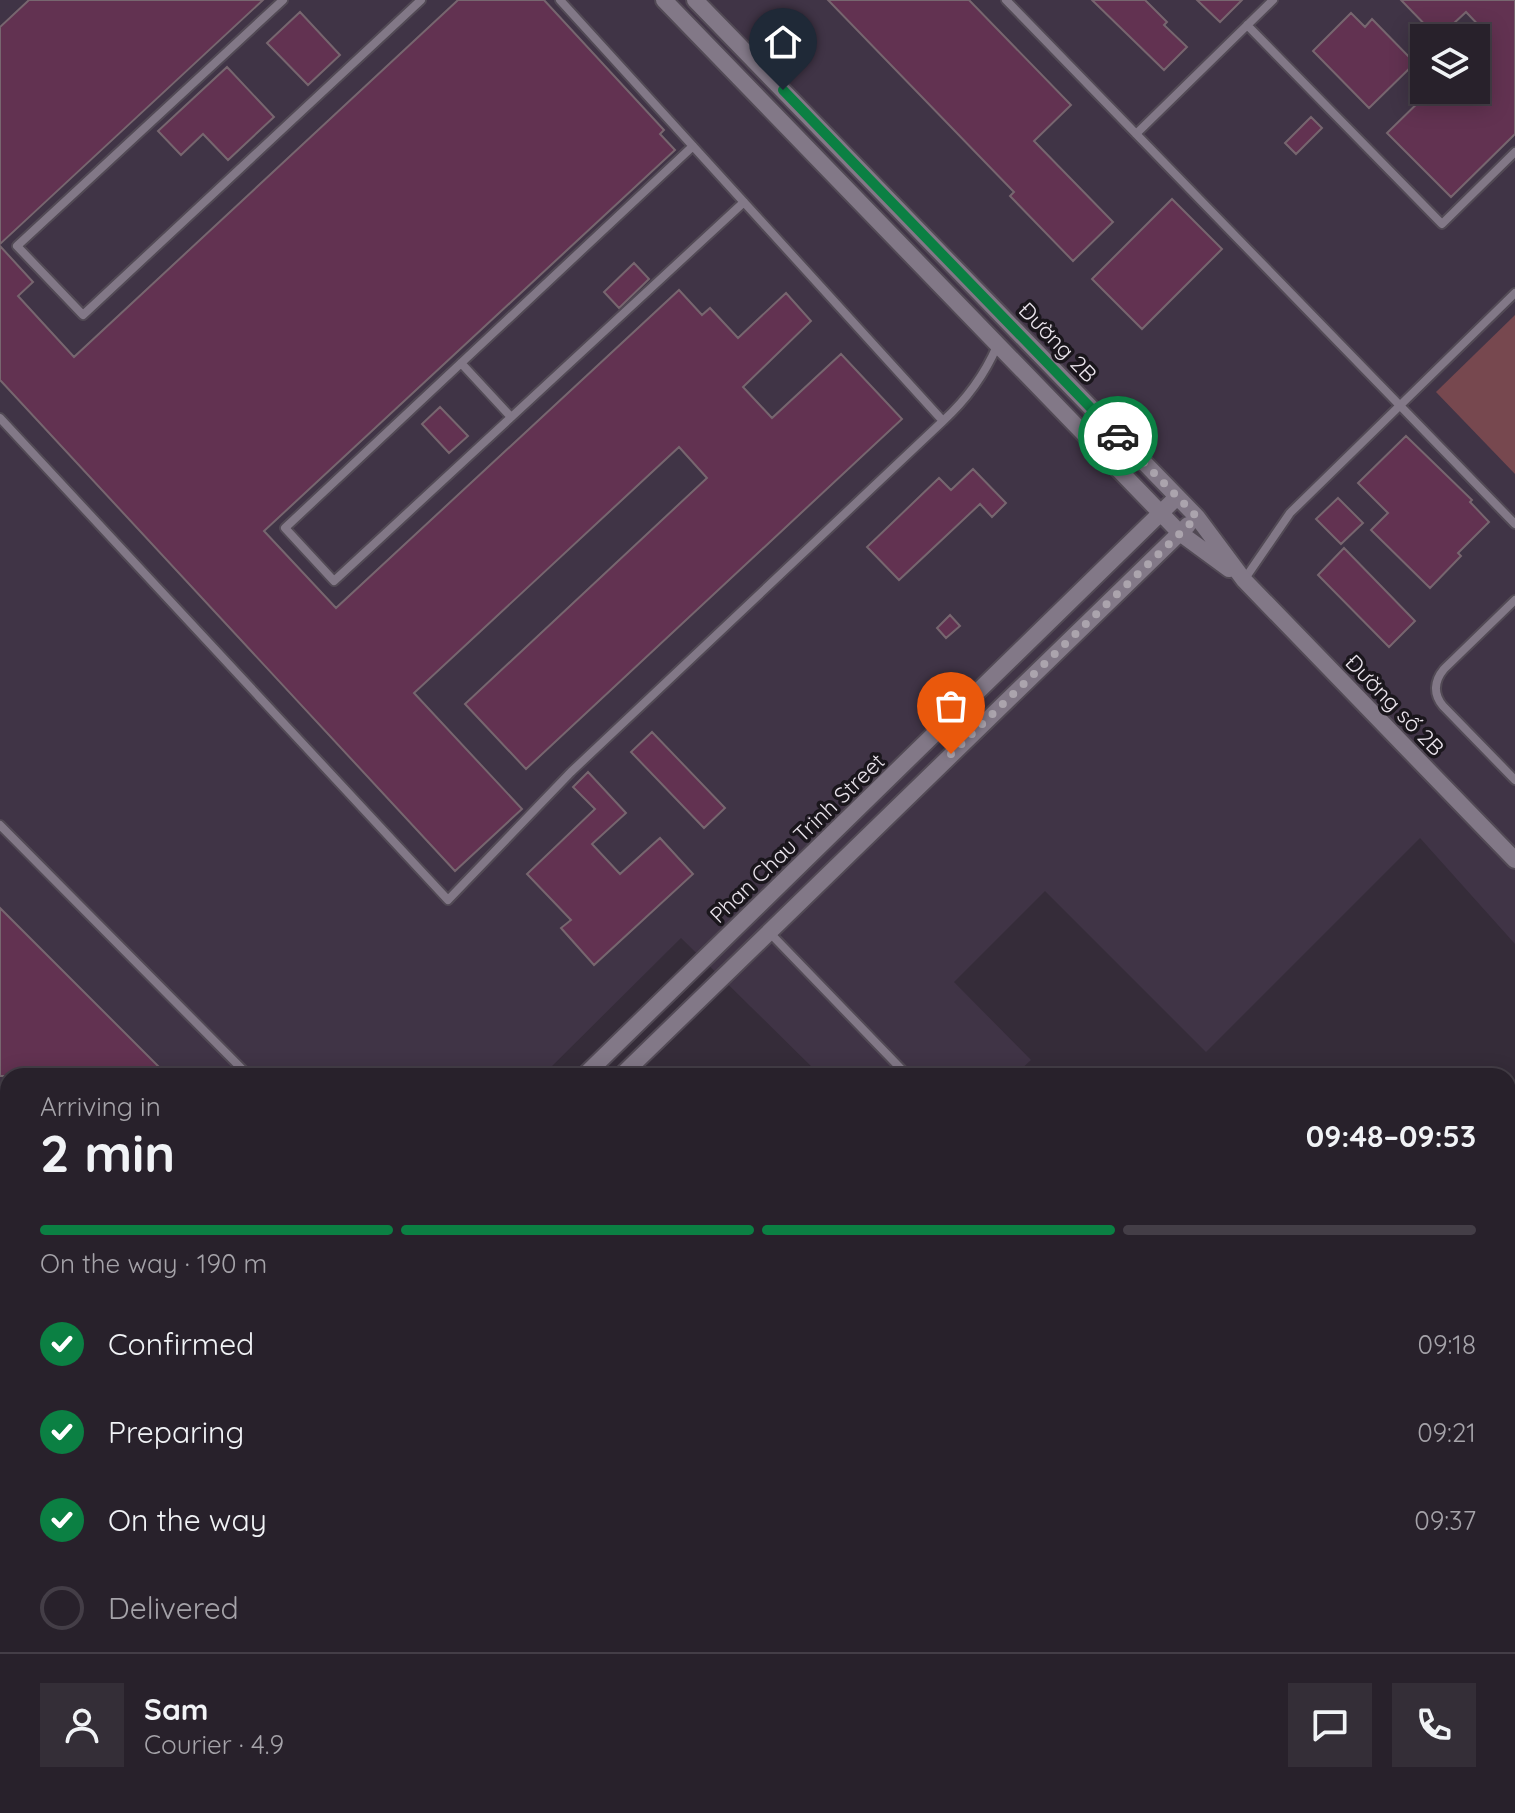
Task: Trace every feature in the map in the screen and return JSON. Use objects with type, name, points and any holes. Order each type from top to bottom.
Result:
[{"type":"street","points":[[664,0],[1160,513],[1180,533],[1244,580]]},
{"type":"street","name":"Đường 2B","points":[[695,0],[1197,517],[1244,580]]},
{"type":"street","name":"Phan Chau Trinh Street","points":[[592,1068],[1177,497]]},
{"type":"street","points":[[629,1068],[1197,517]]},
{"type":"street","name":"Đường số 2B","points":[[1244,580],[1515,860]]},
{"type":"lane","points":[[283,0],[17,246],[83,315],[421,0]]},
{"type":"lane","points":[[560,0],[943,421]]},
{"type":"lane","points":[[1006,0],[1515,524]]},
{"type":"lane","points":[[1136,134],[1273,0]]},
{"type":"lane","points":[[1247,25],[1442,224],[1515,152]]},
{"type":"lane","points":[[693,146],[285,528],[334,581],[744,202]]},
{"type":"lane","points":[[1244,580],[1290,513],[1515,293]]},
{"type":"lane","points":[[0,418],[448,900],[571,772],[943,421],[969,394],[990,363],[997,346]]},
{"type":"lane","points":[[461,363],[511,417]]},
{"type":"lane","points":[[1515,600],[1444,669],[1437,679],[1436,690],[1443,706],[1515,780]]},
{"type":"lane","points":[[0,825],[241,1068]]},
{"type":"lane","points":[[768,931],[900,1068]]},
{"type":"shaded area","points":[[0,0],[1515,0],[1515,944],[1420,838],[1206,1052],[1045,891],[954,982],[1031,1060],[1022,1068],[813,1068],[681,938],[550,1068],[0,1068]]},
{"type":"shaded area","points":[[1515,315],[1515,474],[1436,392]]},
{"type":"building","points":[[29,0],[263,0],[0,244],[0,27]]},
{"type":"building","points":[[458,0],[544,0],[664,130],[660,134],[675,150],[264,531],[336,608],[679,290],[702,315],[710,308],[738,338],[786,293],[811,321],[743,387],[772,418],[841,354],[902,419],[526,769],[465,704],[707,478],[679,447],[414,693],[522,809],[455,871],[0,380],[0,246],[33,282],[18,296],[74,357]]},
{"type":"building","points":[[828,0],[969,0],[1071,105],[1034,141],[1113,222],[1073,261],[1010,196],[1014,192]]},
{"type":"building","points":[[1092,0],[1145,0],[1167,22],[1164,25],[1187,47],[1164,70]]},
{"type":"building","points":[[1197,0],[1242,0],[1220,22]]},
{"type":"building","points":[[1401,0],[1515,0],[1515,134],[1451,197],[1387,133],[1417,104],[1490,104],[1490,24],[1477,24],[1466,12],[1453,24],[1424,24]]},
{"type":"building","points":[[300,12],[340,55],[308,85],[267,43]]},
{"type":"building","points":[[1351,13],[1365,27],[1372,19],[1410,58],[1410,68],[1369,108],[1313,51]]},
{"type":"building","points":[[227,67],[274,117],[228,160],[203,134],[181,155],[158,131]]},
{"type":"building","points":[[1311,117],[1322,128],[1296,154],[1285,143]]},
{"type":"building","points":[[1172,199],[1222,249],[1142,329],[1092,279]]},
{"type":"building","points":[[634,263],[649,279],[619,308],[604,292]]},
{"type":"building","points":[[440,407],[468,436],[449,453],[422,424]]},
{"type":"building","points":[[1406,436],[1472,500],[1470,502],[1489,522],[1458,553],[1461,556],[1430,588],[1371,530],[1388,513],[1358,483]]},
{"type":"building","points":[[973,469],[1006,503],[992,517],[980,504],[899,580],[867,547],[939,478],[951,490]]},
{"type":"building","points":[[1338,498],[1363,523],[1341,544],[1316,519]]},
{"type":"building","points":[[1344,548],[1415,621],[1389,647],[1318,575]]},
{"type":"building","points":[[950,615],[960,626],[946,638],[937,628]]},
{"type":"building","points":[[652,732],[725,808],[704,828],[631,752]]},
{"type":"building","points":[[588,772],[626,813],[592,844],[620,874],[660,838],[693,874],[594,965],[561,928],[571,920],[527,874],[595,809],[573,787]]},
{"type":"building","points":[[0,908],[160,1068],[0,1068]]},
{"type":"way so far","points":[[951,754],[1197,517],[1118,436]]},
{"type":"route","points":[[783,90],[1118,436]]}]
